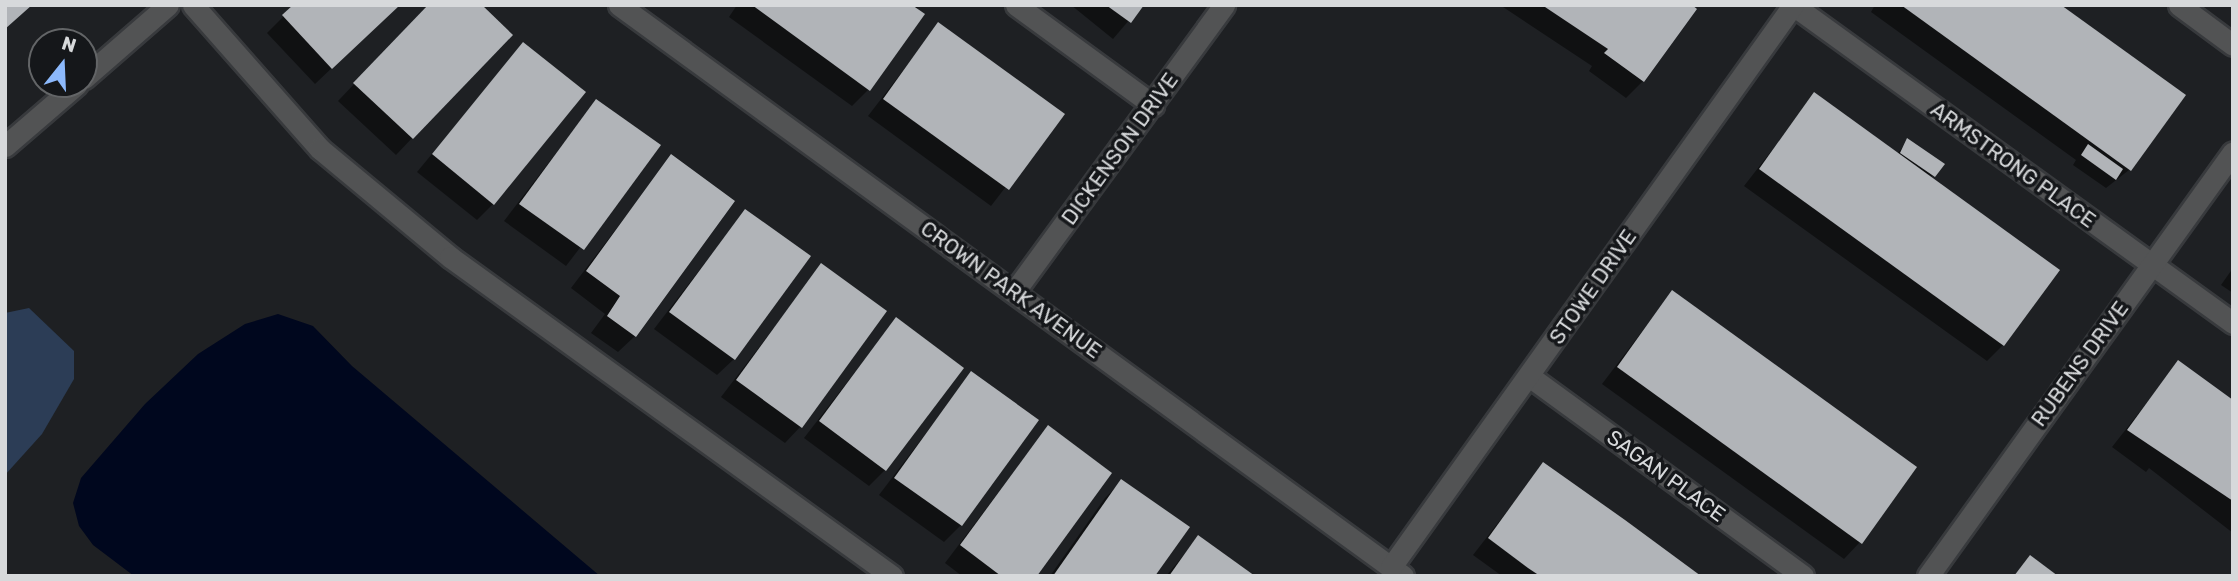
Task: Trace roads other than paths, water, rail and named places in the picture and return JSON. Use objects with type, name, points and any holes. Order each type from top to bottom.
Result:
[{"type":"street","points":[[98,66],[168,5]]},
{"type":"street","points":[[193,5],[320,149],[450,257],[892,576]]},
{"type":"street","name":"CROWN PARK AVENUE","points":[[619,5],[1397,572]]},
{"type":"street","points":[[1016,5],[1153,105]]},
{"type":"street","name":"DICKENSON DRIVE","points":[[1014,292],[1224,5]]},
{"type":"street","name":"ARMSTRONG PLACE","points":[[1793,5],[2233,323]]},
{"type":"street","name":"STOWE DRIVE","points":[[1397,572],[1529,376],[1793,5]]},
{"type":"street","points":[[2179,5],[2233,45]]},
{"type":"street","points":[[5,146],[61,98]]},
{"type":"street","name":"RUBENS DRIVE","points":[[1928,576],[2233,152]]},
{"type":"street","name":"SAGAN PLACE","points":[[1529,376],[1802,576]]}]
